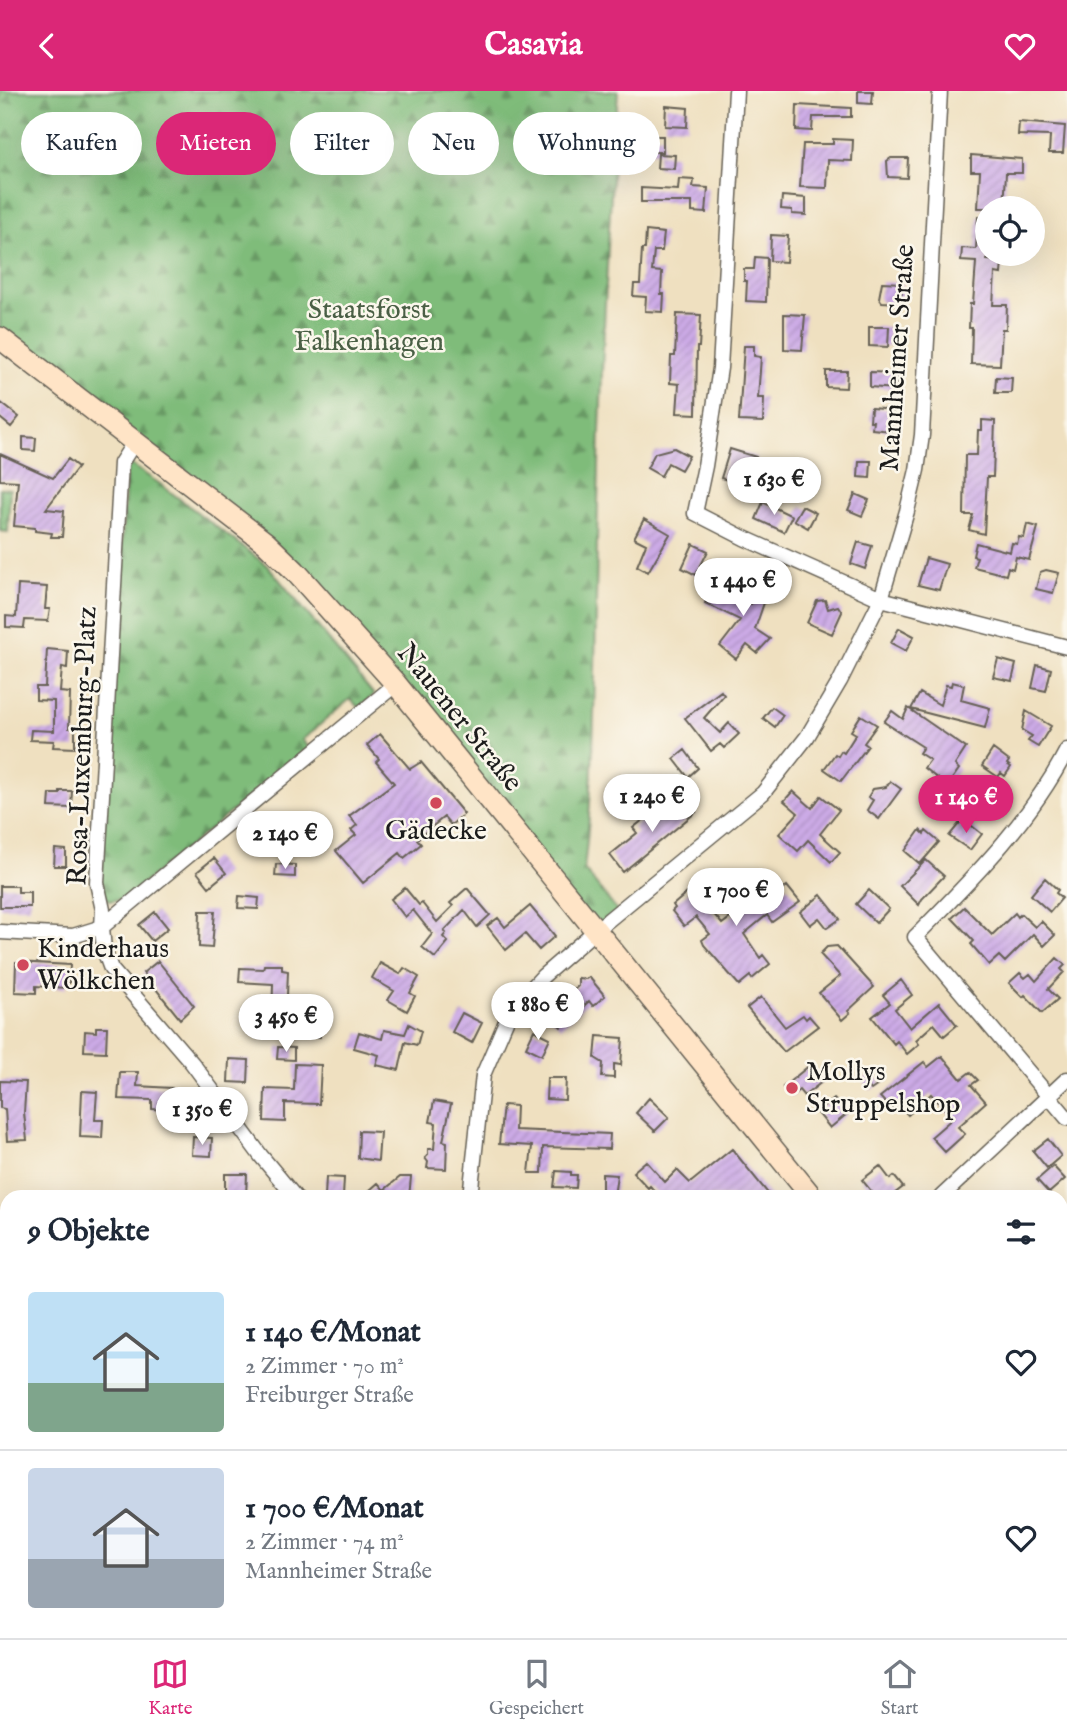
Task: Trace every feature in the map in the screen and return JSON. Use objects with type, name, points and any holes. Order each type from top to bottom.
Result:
[{"type":"main road","name":"Nauener Straße","points":[[0,338],[266,543],[295,571],[396,684],[806,1190]]},
{"type":"street","points":[[736,91],[720,368],[695,513],[744,538],[881,599],[1067,647]]},
{"type":"street","name":"Mannheimer Straße","points":[[471,1190],[483,1075],[510,1012],[544,976],[595,931],[763,793],[807,737],[840,681],[881,599],[907,511],[922,435],[940,91]]},
{"type":"street","name":"Rosa-Luxemburg-Platz","points":[[102,927],[103,910],[97,883],[121,463],[135,441]]},
{"type":"street","name":"Rosa-Luxemburg-Platz","points":[[102,927],[396,684]]},
{"type":"street","points":[[1067,750],[1055,773],[994,855],[915,937],[1067,1118]]},
{"type":"street","points":[[0,932],[73,936],[102,927],[103,950],[111,969],[192,1063],[289,1190]]},
{"type":"street","points":[[948,1190],[1067,1079]]},
{"type":"green space","name":"Staatsforst Falkenhagen","points":[[0,91],[618,91],[617,112],[513,112],[513,175],[613,175],[603,349],[594,732],[584,869],[618,912],[595,931],[295,571],[0,338]]},
{"type":"green space","points":[[127,462],[269,567],[374,695],[359,708],[350,699],[302,740],[309,748],[124,899],[110,901],[100,891]]},
{"type":"green space","points":[[0,488],[10,489],[8,532],[0,531]]},
{"type":"building","points":[[858,91],[873,91],[872,104],[858,103]]},
{"type":"building","points":[[797,105],[851,108],[851,117],[813,117],[812,131],[796,130]]},
{"type":"building","points":[[666,106],[688,108],[687,127],[665,126]]},
{"type":"building","points":[[1019,122],[1065,126],[1063,153],[1049,153],[1050,136],[1018,135]]},
{"type":"building","points":[[660,136],[663,136],[663,152],[660,152]]},
{"type":"building","points":[[833,139],[853,140],[852,161],[828,160],[827,188],[800,187],[803,144],[833,144]]},
{"type":"building","points":[[660,154],[675,155],[674,169],[660,168]]},
{"type":"building","points":[[971,155],[1022,159],[1022,173],[1006,173],[1005,196],[979,196],[980,171],[971,171]]},
{"type":"building","points":[[891,158],[908,158],[907,178],[888,177],[887,161]]},
{"type":"building","points":[[679,179],[694,180],[693,187],[708,188],[706,213],[692,212],[692,202],[641,202],[641,188],[678,190]]},
{"type":"building","points":[[782,196],[806,198],[806,215],[792,214],[792,210],[781,209]]},
{"type":"building","points":[[646,231],[664,233],[662,251],[654,251],[652,271],[662,272],[663,312],[645,311],[646,297],[633,296],[634,284],[640,284]]},
{"type":"building","points":[[771,235],[788,236],[786,262],[770,261]]},
{"type":"building","points":[[962,248],[975,249],[975,262],[961,261]]},
{"type":"building","points":[[755,257],[767,258],[766,302],[746,301],[747,281],[744,281],[744,269],[754,269]]},
{"type":"building","points":[[976,266],[1002,266],[1001,274],[995,273],[993,305],[1007,305],[1006,329],[1002,329],[1000,365],[971,364],[972,328],[969,328],[970,304],[973,304]]},
{"type":"building","points":[[882,282],[902,283],[901,303],[882,302],[879,298]]},
{"type":"building","points":[[677,314],[701,315],[697,347],[696,414],[677,413],[679,384],[670,383],[671,356],[675,356]]},
{"type":"building","points":[[784,314],[805,315],[802,350],[784,349]]},
{"type":"building","points":[[869,327],[889,327],[888,347],[869,346]]},
{"type":"building","points":[[744,346],[754,346],[754,356],[761,357],[758,398],[764,398],[763,422],[739,421]]},
{"type":"building","points":[[826,371],[847,371],[846,388],[826,387]]},
{"type":"building","points":[[870,372],[897,373],[896,389],[870,387]]},
{"type":"building","points":[[996,377],[1012,378],[1011,393],[995,393]]},
{"type":"building","points":[[0,402],[19,417],[11,427],[0,418]]},
{"type":"building","points":[[871,408],[893,410],[891,431],[872,429]]},
{"type":"building","points":[[982,420],[995,421],[993,477],[987,477],[984,534],[969,530],[973,515],[964,515],[965,455],[977,455],[978,430],[982,430]]},
{"type":"building","points":[[23,437],[36,438],[35,451],[23,450]]},
{"type":"building","points":[[674,448],[689,456],[681,470],[668,463],[661,476],[647,468],[655,453]]},
{"type":"building","points":[[730,449],[756,457],[748,486],[721,478]]},
{"type":"building","points":[[0,454],[53,478],[68,459],[78,467],[46,509],[64,511],[62,537],[51,537],[52,533],[35,531],[35,528],[14,526],[18,481],[0,480]]},
{"type":"building","points":[[859,461],[871,461],[870,478],[858,477]]},
{"type":"building","points":[[855,494],[869,500],[862,516],[848,510]]},
{"type":"building","points":[[763,502],[792,516],[784,532],[756,519]]},
{"type":"building","points":[[802,506],[816,513],[808,528],[794,520]]},
{"type":"building","points":[[644,519],[670,534],[648,572],[637,566],[646,544],[634,538]]},
{"type":"building","points":[[1027,524],[1038,527],[1029,560],[1016,557],[1013,569],[1008,567],[1006,575],[974,567],[977,557],[973,556],[976,543],[1010,552],[1012,543],[1017,544],[1019,537],[1024,538]]},
{"type":"building","points":[[858,542],[872,546],[865,569],[851,564]]},
{"type":"building","points":[[693,544],[708,551],[696,575],[682,568]]},
{"type":"building","points":[[926,558],[947,564],[939,590],[918,585]]},
{"type":"building","points":[[1046,570],[1059,573],[1053,593],[1036,589],[1040,572]]},
{"type":"building","points":[[763,577],[778,584],[771,599],[766,597],[755,629],[770,639],[757,653],[747,645],[736,659],[720,646],[740,620],[705,603],[713,587],[751,604]]},
{"type":"building","points":[[18,585],[47,587],[45,609],[50,609],[48,621],[25,620],[24,628],[6,627],[6,616],[16,617]]},
{"type":"building","points":[[825,600],[828,609],[838,606],[842,612],[832,634],[807,623],[817,601]]},
{"type":"building","points":[[899,628],[914,636],[906,651],[891,643]]},
{"type":"building","points":[[47,649],[68,651],[67,668],[62,667],[60,692],[70,693],[69,728],[75,728],[75,748],[53,747],[54,741],[30,740],[31,730],[54,731],[54,701],[36,700],[36,687],[45,687]]},
{"type":"building","points":[[998,659],[1016,664],[1012,681],[993,677]]},
{"type":"building","points":[[1037,665],[1051,669],[1046,691],[1032,688]]},
{"type":"building","points":[[952,682],[964,685],[961,700],[990,708],[985,728],[911,709],[920,693],[940,705],[946,685],[951,686]]},
{"type":"building","points":[[721,691],[724,695],[704,718],[720,733],[729,723],[739,734],[724,748],[720,744],[711,751],[685,718]]},
{"type":"building","points":[[772,707],[783,715],[775,727],[763,718]]},
{"type":"building","points":[[908,708],[966,748],[955,765],[959,769],[947,786],[924,768],[930,760],[919,753],[923,747],[884,722],[892,711],[903,719]]},
{"type":"building","points":[[1026,711],[1051,726],[1038,747],[1028,741],[1032,736],[1022,730]]},
{"type":"building","points":[[861,715],[877,725],[864,743],[868,746],[841,781],[824,769],[835,754],[838,756],[841,751],[844,753],[856,734],[851,731]]},
{"type":"building","points":[[380,734],[410,769],[421,762],[464,814],[451,825],[444,817],[417,839],[421,844],[404,858],[400,853],[363,883],[336,851],[356,835],[351,830],[357,825],[349,816],[394,783],[376,762],[379,759],[367,745]]},
{"type":"building","points":[[993,749],[1009,761],[1007,764],[1011,767],[1005,776],[1001,773],[998,777],[982,766]]},
{"type":"building","points":[[685,750],[698,768],[688,777],[674,759]]},
{"type":"building","points":[[890,781],[901,789],[879,819],[867,810],[873,800],[868,797],[873,789],[886,787]]},
{"type":"building","points":[[60,791],[72,791],[71,808],[49,807],[50,794],[60,794]]},
{"type":"building","points":[[793,791],[812,808],[821,796],[839,810],[820,834],[840,852],[831,862],[808,840],[798,851],[779,834],[798,813],[784,801]]},
{"type":"building","points":[[684,797],[696,812],[623,872],[610,855],[637,833],[633,828],[648,816],[653,823]]},
{"type":"building","points":[[963,819],[982,834],[970,850],[949,836]]},
{"type":"building","points":[[920,830],[924,834],[926,831],[939,842],[920,864],[905,851]]},
{"type":"building","points":[[55,849],[66,850],[66,866],[54,866]]},
{"type":"building","points":[[214,858],[226,873],[209,887],[197,872]]},
{"type":"building","points":[[926,860],[944,876],[919,905],[900,886]]},
{"type":"building","points":[[276,864],[295,865],[295,877],[275,876]]},
{"type":"building","points":[[1045,878],[1058,890],[1056,893],[1062,898],[1050,912],[1031,895]]},
{"type":"building","points":[[0,886],[18,886],[18,892],[30,892],[30,907],[0,907]]},
{"type":"building","points":[[755,886],[765,898],[771,893],[774,897],[787,886],[800,902],[772,922],[767,915],[744,934],[760,958],[763,955],[770,964],[752,979],[750,976],[739,985],[704,945],[702,940],[710,934],[696,917],[684,926],[672,911],[675,908],[673,905],[693,888],[722,924],[739,911],[732,902]]},
{"type":"building","points":[[405,888],[437,922],[453,906],[450,903],[467,888],[490,915],[477,927],[464,910],[444,931],[446,933],[443,937],[448,942],[435,958],[422,947],[432,934],[413,910],[405,917],[391,899]]},
{"type":"building","points":[[869,890],[889,909],[876,923],[856,904]]},
{"type":"building","points":[[821,895],[840,919],[827,928],[819,918],[810,925],[800,912]]},
{"type":"building","points":[[239,896],[259,898],[258,909],[238,908]]},
{"type":"building","points":[[530,906],[555,936],[539,950],[525,934],[506,950],[487,926],[498,918],[505,927]]},
{"type":"building","points":[[964,907],[992,935],[1015,913],[1018,917],[1021,914],[1035,927],[1041,921],[1055,935],[1044,946],[1033,934],[1005,962],[999,956],[989,965],[971,944],[974,941],[952,918]]},
{"type":"building","points":[[200,911],[215,911],[212,948],[199,947]]},
{"type":"building","points":[[155,912],[168,928],[152,941],[139,925]]},
{"type":"building","points":[[837,946],[874,987],[842,1020],[819,993],[840,976],[820,954],[827,947]]},
{"type":"building","points":[[1057,958],[1065,965],[1061,969],[1064,972],[1048,989],[1058,999],[1042,1013],[1009,983],[1020,973],[1025,978],[1030,974],[1036,981]]},
{"type":"building","points":[[158,961],[194,1006],[180,1019],[143,973]]},
{"type":"building","points":[[16,962],[70,965],[69,983],[66,983],[66,988],[36,986],[36,993],[15,992]]},
{"type":"building","points":[[380,963],[400,974],[404,968],[419,977],[410,993],[415,996],[407,1011],[388,1000],[394,991],[372,978]]},
{"type":"building","points":[[264,965],[282,965],[282,970],[288,971],[286,1020],[272,1020],[273,984],[239,982],[240,968],[263,969]]},
{"type":"building","points":[[589,977],[605,996],[593,1006],[589,1001],[561,1027],[547,1014],[578,986],[578,978]]},
{"type":"building","points":[[901,980],[912,995],[895,1009],[910,1028],[939,1003],[957,1025],[944,1036],[934,1024],[916,1040],[919,1044],[907,1054],[897,1041],[894,1044],[872,1017],[890,1003],[883,995]]},
{"type":"building","points":[[761,997],[785,1027],[803,1015],[806,1019],[809,1016],[818,1026],[784,1052],[747,1008]]},
{"type":"building","points":[[308,1007],[321,1007],[320,1037],[307,1037]]},
{"type":"building","points":[[462,1013],[482,1023],[472,1043],[452,1032]]},
{"type":"building","points":[[409,1024],[421,1031],[417,1045],[405,1042],[399,1070],[376,1065],[379,1055],[354,1048],[359,1032],[382,1039],[384,1030],[405,1034]]},
{"type":"building","points":[[96,1027],[107,1027],[106,1052],[84,1051],[85,1031],[96,1032]]},
{"type":"building","points":[[534,1030],[550,1038],[542,1055],[526,1047]]},
{"type":"building","points":[[597,1036],[623,1038],[621,1065],[614,1064],[614,1078],[602,1077],[603,1063],[595,1058]]},
{"type":"building","points":[[278,1047],[294,1048],[294,1060],[277,1059]]},
{"type":"building","points":[[942,1056],[961,1079],[970,1072],[978,1080],[971,1085],[986,1102],[958,1127],[965,1134],[945,1152],[931,1137],[953,1118],[931,1094],[908,1115],[898,1104],[892,1110],[880,1097],[924,1062],[928,1067]]},
{"type":"building","points":[[229,1059],[249,1060],[248,1083],[228,1082]]},
{"type":"building","points":[[295,1064],[321,1065],[319,1104],[285,1103],[285,1122],[264,1121],[265,1089],[294,1090]]},
{"type":"building","points":[[810,1065],[823,1081],[804,1096],[799,1090],[791,1096],[783,1087]]},
{"type":"building","points":[[120,1072],[138,1072],[137,1086],[172,1088],[170,1110],[152,1109],[152,1100],[118,1099]]},
{"type":"building","points":[[873,1072],[881,1083],[871,1090],[863,1080]]},
{"type":"building","points":[[547,1078],[566,1078],[565,1100],[546,1099]]},
{"type":"building","points":[[0,1081],[26,1082],[24,1113],[27,1140],[7,1141],[5,1109],[0,1108]]},
{"type":"building","points":[[82,1091],[97,1092],[95,1120],[103,1120],[102,1138],[80,1137]]},
{"type":"building","points":[[649,1098],[669,1117],[655,1131],[636,1113]]},
{"type":"building","points":[[834,1099],[847,1114],[830,1128],[817,1112]]},
{"type":"building","points":[[434,1101],[451,1104],[443,1141],[447,1142],[446,1169],[427,1168],[428,1162],[425,1158],[428,1149],[434,1149],[436,1123],[430,1122]]},
{"type":"building","points":[[503,1105],[516,1106],[515,1130],[610,1134],[609,1149],[543,1147],[542,1173],[529,1173],[532,1146],[499,1144]]},
{"type":"building","points":[[359,1131],[380,1132],[378,1161],[358,1158]]},
{"type":"building","points":[[193,1137],[212,1138],[211,1156],[192,1155]]},
{"type":"building","points":[[1048,1139],[1061,1156],[1047,1168],[1033,1151]]},
{"type":"building","points":[[732,1149],[765,1190],[654,1190],[650,1186],[648,1188],[633,1172],[646,1161],[665,1182],[677,1170],[690,1183]]},
{"type":"building","points":[[880,1166],[890,1179],[894,1176],[903,1187],[899,1190],[870,1190],[862,1180]]},
{"type":"building","points":[[1053,1166],[1065,1179],[1052,1190],[1046,1190],[1037,1180]]},
{"type":"building","points":[[556,1171],[577,1175],[576,1188],[554,1187]]},
{"type":"building","points":[[225,1174],[247,1174],[246,1190],[225,1190]]},
{"type":"building","points":[[602,1174],[617,1175],[615,1190],[602,1190]]},
{"type":"building","points":[[326,1177],[344,1178],[343,1190],[325,1190]]},
{"type":"building","points":[[400,1177],[411,1177],[410,1190],[384,1190]]},
{"type":"building","points":[[378,1183],[384,1190],[370,1190]]},
{"type":"place","name":"Gädecke","points":[[436,803]]},
{"type":"place","name":"Kinderhaus Wölkchen","points":[[23,965]]},
{"type":"place","name":"Mollys Struppelshop","points":[[792,1088]]}]
